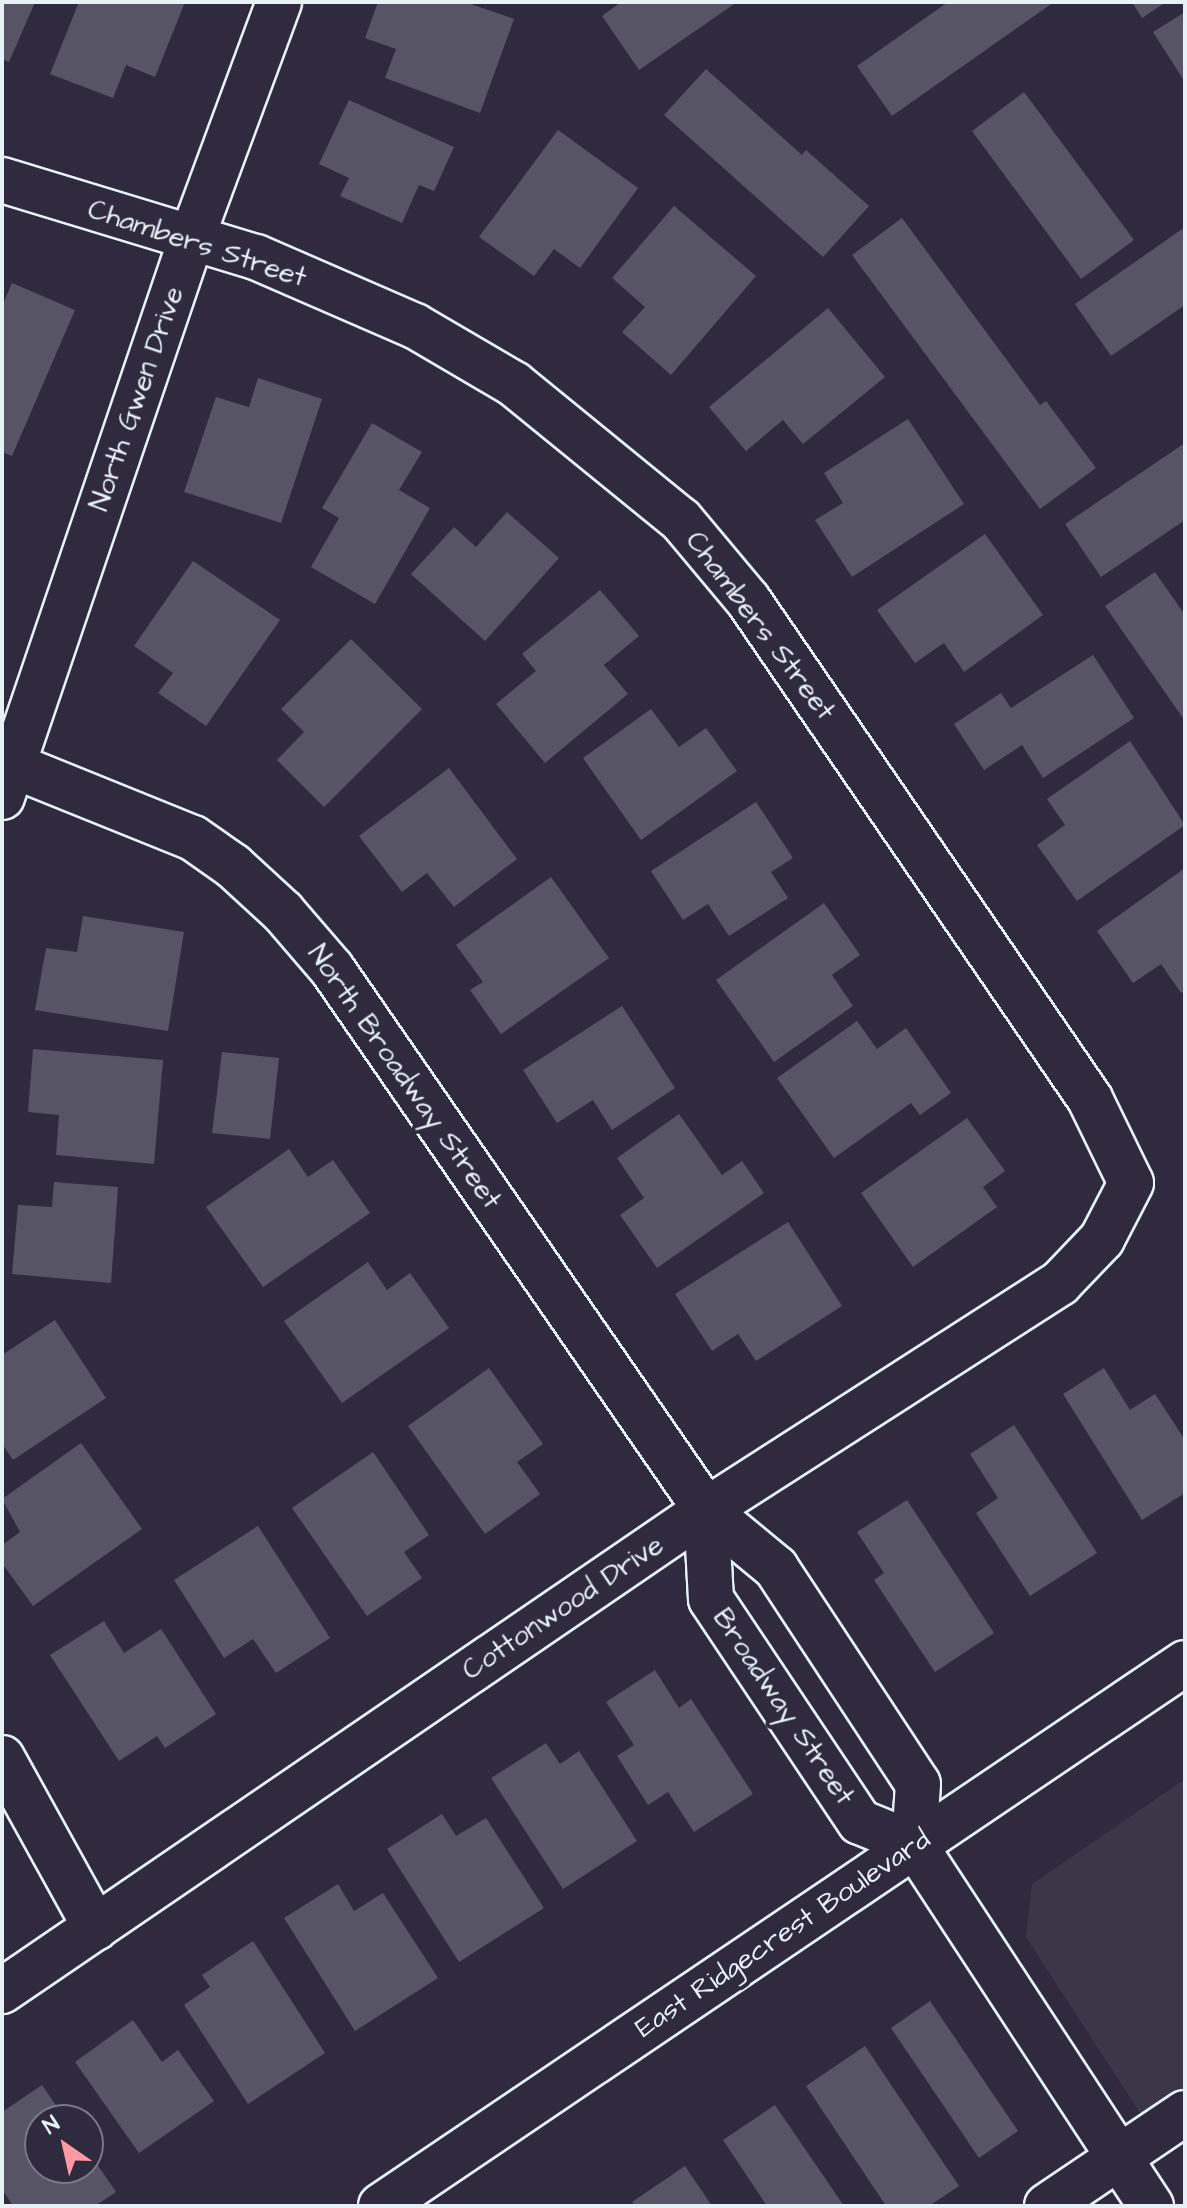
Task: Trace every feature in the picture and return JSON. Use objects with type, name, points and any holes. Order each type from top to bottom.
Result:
[{"type":"street","name":"North Gwen Drive","points":[[6,774],[191,240],[279,2]]},
{"type":"street","name":"Chambers Street","points":[[2,180],[191,240],[256,257],[427,333],[514,384],[681,520],[748,600],[1090,1099],[1131,1183],[1114,1218]]},
{"type":"street","name":"North Broadway Street","points":[[6,774],[193,838],[233,866],[283,912],[332,969],[706,1510]]},
{"type":"street","name":"Cottonwood Drive","points":[[2,1991],[706,1510],[1060,1283],[1102,1239],[1114,1218]]},
{"type":"street","name":"Broadway Street","points":[[706,1510],[711,1599],[860,1822],[914,1844]]},
{"type":"street","points":[[706,1510],[776,1568],[918,1784],[914,1844],[1151,2206]]},
{"type":"street","name":"East Ridgecrest Boulevard","points":[[381,2206],[1185,1663]]},
{"type":"street","points":[[2,1758],[96,1928]]},
{"type":"street","points":[[1047,2206],[1185,2113]]},
{"type":"shaded area","points":[[1185,1779],[1185,2088],[1142,2116],[1026,1937],[1032,1884]]},
{"type":"building","points":[[2,2],[35,2],[9,62],[2,59]]},
{"type":"building","points":[[79,2],[185,2],[155,77],[126,65],[113,98],[50,74]]},
{"type":"building","points":[[378,2],[465,2],[514,19],[480,113],[385,78],[396,49],[365,38]]},
{"type":"building","points":[[621,2],[737,2],[639,70],[602,16]]},
{"type":"building","points":[[948,2],[1054,2],[892,116],[857,66]]},
{"type":"building","points":[[1132,2],[1166,2],[1142,18]]},
{"type":"building","points":[[1185,12],[1185,82],[1153,32]]},
{"type":"building","points":[[706,69],[802,155],[806,150],[869,206],[823,257],[664,115]]},
{"type":"building","points":[[1024,92],[1134,240],[1081,279],[972,131]]},
{"type":"building","points":[[349,100],[454,147],[434,191],[419,185],[402,223],[340,196],[349,178],[319,164]]},
{"type":"building","points":[[558,130],[638,188],[580,268],[554,249],[534,276],[479,237]]},
{"type":"building","points":[[674,206],[756,276],[671,375],[622,332],[645,307],[612,278]]},
{"type":"building","points":[[902,218],[1040,405],[1046,401],[1096,468],[1040,509],[852,255]]},
{"type":"building","points":[[1185,227],[1185,305],[1111,356],[1075,304]]},
{"type":"building","points":[[12,283],[75,310],[12,456],[2,452],[2,306]]},
{"type":"building","points":[[828,308],[885,377],[803,444],[783,420],[746,451],[709,407]]},
{"type":"building","points":[[258,378],[322,399],[281,523],[184,492],[216,397],[249,407]]},
{"type":"building","points":[[908,419],[964,504],[852,577],[815,520],[843,503],[824,473]]},
{"type":"building","points":[[372,423],[422,452],[399,490],[430,508],[375,604],[311,567],[339,518],[322,508]]},
{"type":"building","points":[[1185,443],[1185,520],[1101,577],[1065,524]]},
{"type":"building","points":[[507,512],[559,558],[485,641],[411,574],[454,527],[476,547]]},
{"type":"building","points":[[985,534],[1043,615],[964,672],[944,643],[915,663],[877,610]]},
{"type":"building","points":[[193,561],[280,620],[206,726],[158,693],[173,673],[134,646]]},
{"type":"building","points":[[1155,572],[1185,615],[1185,721],[1105,606]]},
{"type":"building","points":[[600,590],[639,636],[604,665],[628,694],[545,763],[496,704],[536,671],[522,654]]},
{"type":"building","points":[[351,639],[422,709],[324,807],[277,760],[304,732],[281,709]]},
{"type":"building","points":[[1093,655],[1134,718],[1043,778],[1022,745],[984,770],[954,724],[1001,693],[1011,708]]},
{"type":"building","points":[[651,709],[679,747],[706,728],[737,771],[641,840],[583,758]]},
{"type":"building","points":[[1130,741],[1185,825],[1077,901],[1037,845],[1065,825],[1047,799]]},
{"type":"building","points":[[449,768],[517,859],[454,907],[427,873],[402,892],[359,836]]},
{"type":"building","points":[[756,802],[793,858],[771,872],[788,898],[729,936],[708,904],[683,920],[651,871]]},
{"type":"building","points":[[1185,868],[1185,991],[1181,993],[1161,964],[1133,983],[1097,931]]},
{"type":"building","points":[[551,877],[609,958],[501,1034],[470,990],[483,982],[456,945]]},
{"type":"building","points":[[824,903],[860,955],[832,975],[853,1006],[774,1062],[716,980]]},
{"type":"building","points":[[83,916],[184,932],[168,1031],[35,1010],[46,948],[77,952]]},
{"type":"building","points":[[622,1006],[675,1088],[612,1130],[593,1100],[557,1123],[523,1070]]},
{"type":"building","points":[[857,1021],[877,1049],[906,1028],[951,1093],[920,1115],[911,1103],[834,1158],[777,1078]]},
{"type":"building","points":[[33,1049],[163,1060],[154,1164],[56,1155],[59,1115],[28,1112]]},
{"type":"building","points":[[222,1052],[279,1058],[270,1139],[212,1133]]},
{"type":"building","points":[[679,1114],[722,1175],[742,1161],[764,1193],[657,1268],[620,1215],[644,1198],[617,1158]]},
{"type":"building","points":[[967,1118],[1005,1171],[983,1187],[997,1207],[913,1267],[861,1193]]},
{"type":"building","points":[[289,1149],[308,1177],[333,1160],[370,1213],[263,1287],[206,1207]]},
{"type":"building","points":[[54,1182],[118,1187],[111,1283],[12,1274],[18,1205],[52,1207]]},
{"type":"building","points":[[788,1222],[842,1306],[756,1361],[738,1334],[712,1351],[675,1294]]},
{"type":"building","points":[[368,1262],[387,1290],[410,1273],[449,1328],[342,1403],[284,1321]]},
{"type":"building","points":[[55,1320],[106,1398],[13,1460],[2,1444],[2,1355]]},
{"type":"building","points":[[489,1368],[543,1444],[517,1462],[540,1494],[485,1534],[408,1426]]},
{"type":"building","points":[[1104,1368],[1130,1410],[1155,1394],[1185,1440],[1185,1493],[1142,1520],[1063,1394]]},
{"type":"building","points":[[1014,1425],[1097,1553],[1030,1596],[976,1513],[998,1498],[970,1454]]},
{"type":"building","points":[[81,1443],[142,1529],[33,1606],[2,1563],[2,1545],[20,1532],[2,1499]]},
{"type":"building","points":[[373,1452],[429,1535],[404,1552],[422,1578],[367,1616],[292,1508]]},
{"type":"building","points":[[907,1500],[994,1633],[935,1672],[874,1580],[884,1573],[857,1532]]},
{"type":"building","points":[[258,1526],[330,1638],[276,1673],[253,1639],[224,1658],[174,1580]]},
{"type":"building","points":[[104,1621],[124,1653],[161,1629],[216,1714],[165,1748],[157,1736],[119,1761],[50,1655]]},
{"type":"building","points":[[655,1670],[679,1708],[691,1699],[753,1794],[694,1832],[668,1792],[648,1805],[617,1756],[634,1745],[606,1702]]},
{"type":"building","points":[[546,1743],[560,1764],[579,1751],[637,1841],[563,1889],[491,1778]]},
{"type":"building","points":[[442,1814],[456,1836],[486,1818],[544,1908],[459,1962],[387,1849]]},
{"type":"building","points":[[338,1884],[354,1911],[383,1893],[438,1978],[355,2031],[284,1918]]},
{"type":"building","points":[[253,1941],[325,2053],[248,2104],[184,2005],[210,1987],[202,1975]]},
{"type":"building","points":[[930,2001],[1018,2131],[979,2158],[891,2028]]},
{"type":"building","points":[[133,2020],[162,2062],[178,2050],[214,2101],[139,2153],[75,2062]]},
{"type":"building","points":[[865,2046],[959,2186],[929,2206],[886,2206],[806,2086]]},
{"type":"building","points":[[42,2085],[55,2104],[24,2104],[24,2184],[104,2184],[104,2174],[116,2192],[95,2206],[13,2206],[2,2189],[2,2112]]},
{"type":"building","points":[[775,2105],[844,2206],[767,2206],[723,2140]]},
{"type":"building","points":[[685,2166],[712,2206],[635,2206],[632,2202]]}]
